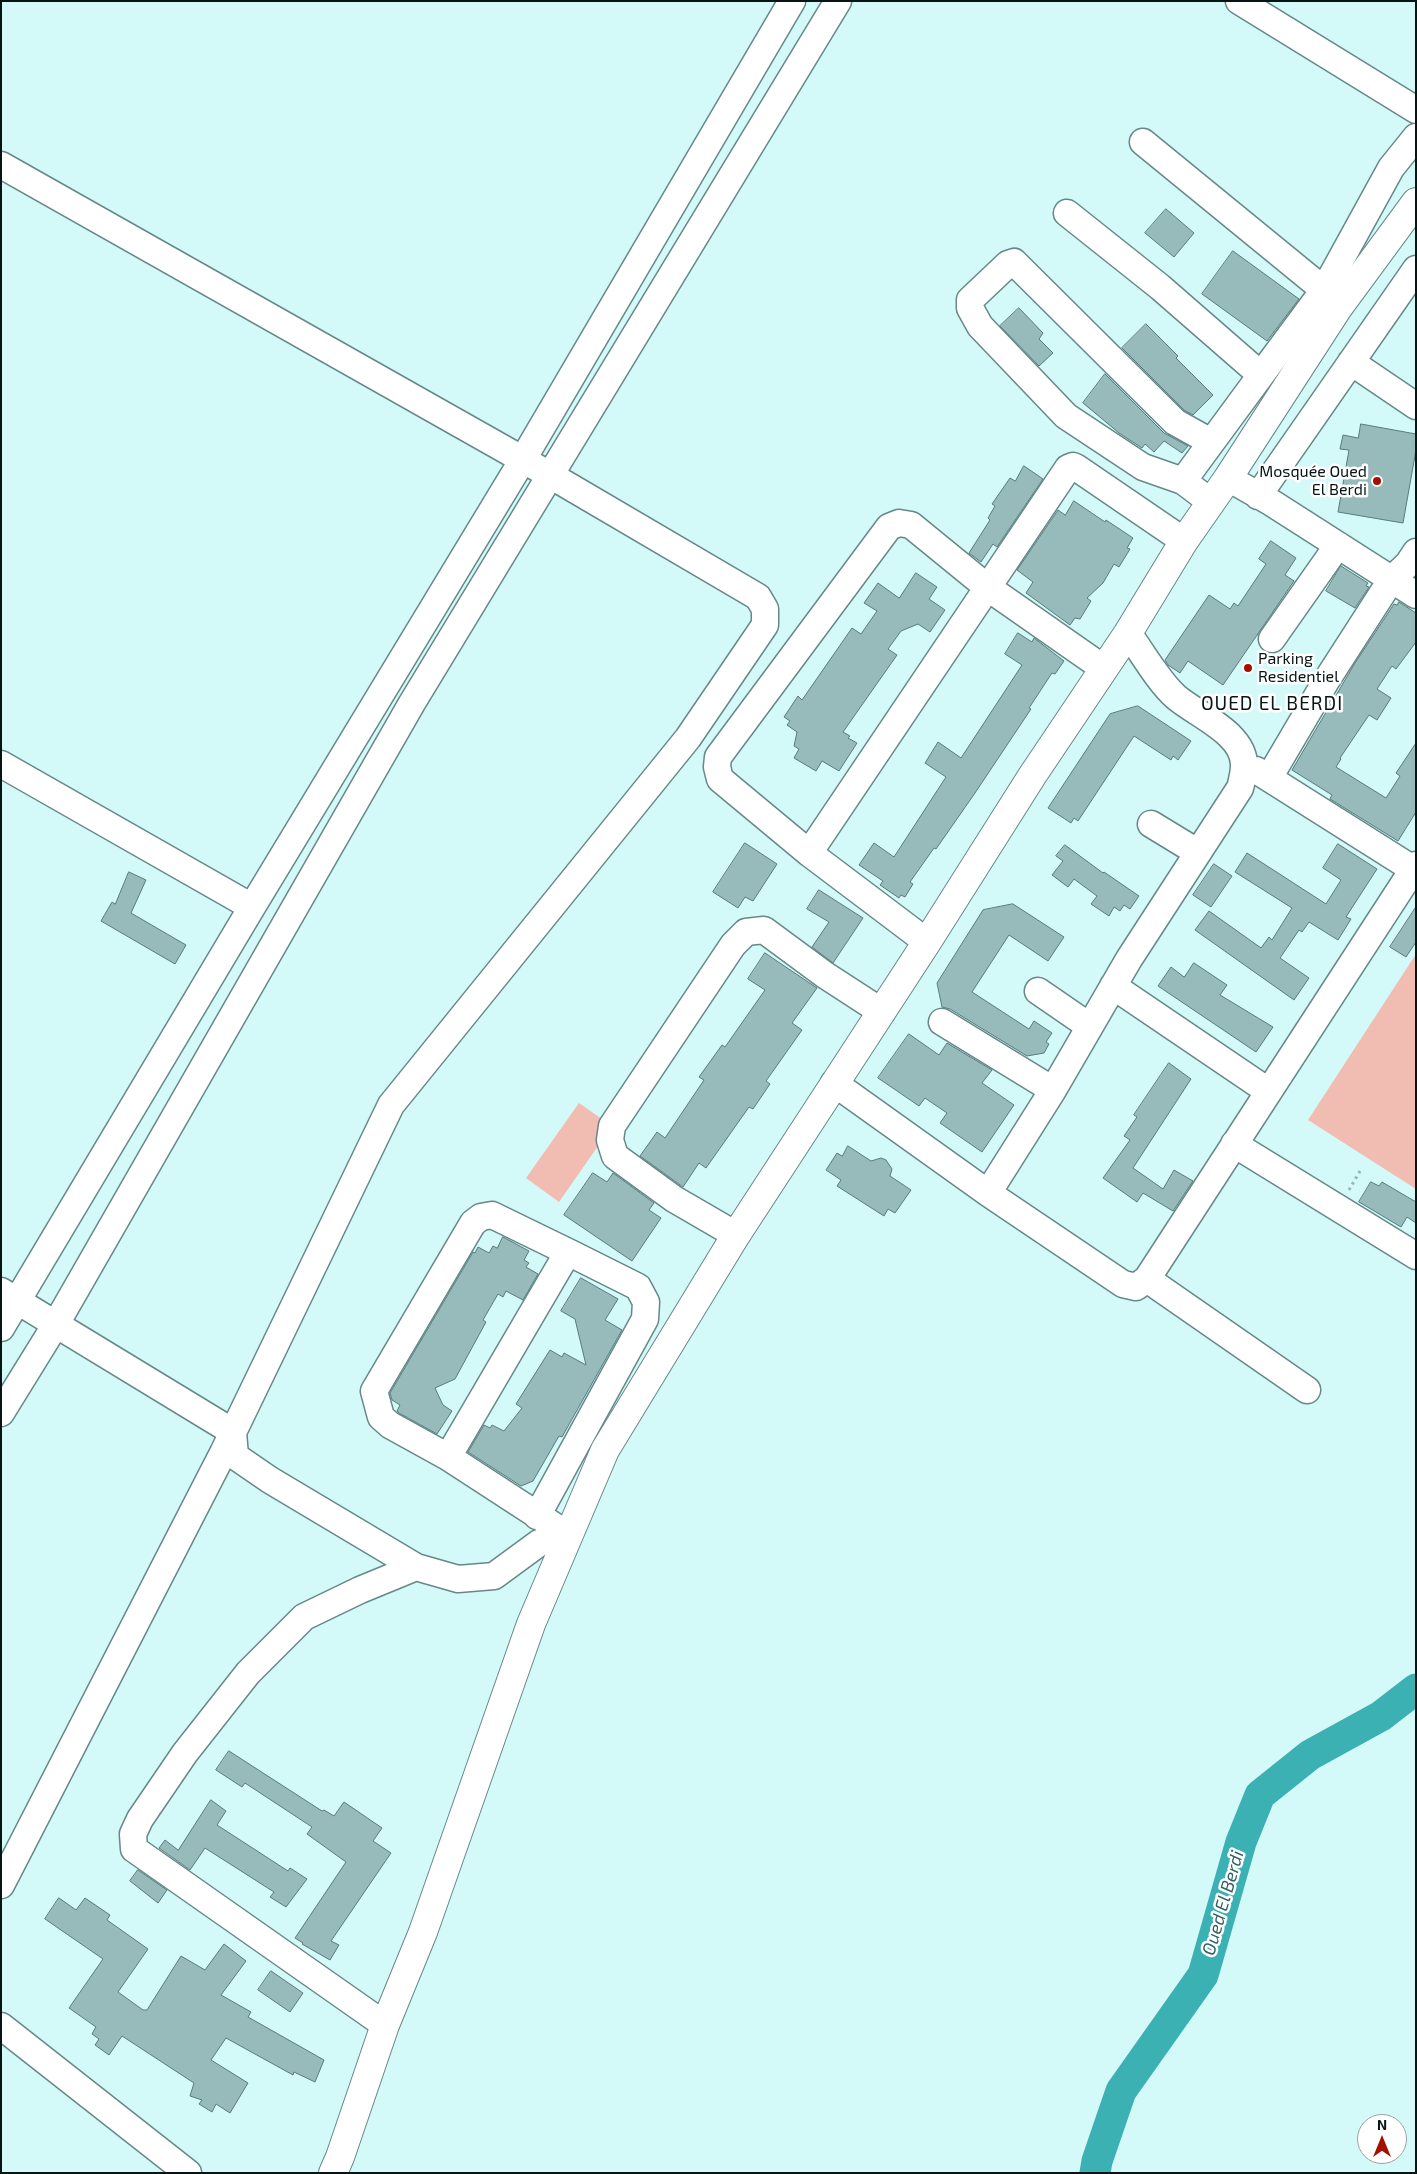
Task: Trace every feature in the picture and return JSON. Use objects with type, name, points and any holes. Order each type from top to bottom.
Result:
[{"type":"main road","points":[[332,2173],[340,2156],[385,2026],[423,1932],[531,1624],[605,1450],[736,1235],[882,1012],[1032,776],[1128,633],[1184,541],[1228,478],[1338,308],[1416,202]]},
{"type":"street","points":[[1,1328],[10,1296],[252,907],[522,461],[792,1]]},
{"type":"street","points":[[1,1413],[56,1324],[412,703],[838,1]]},
{"type":"street","points":[[1239,1],[1416,110]]},
{"type":"street","points":[[1183,481],[1324,290],[1391,168],[1416,137]]},
{"type":"street","points":[[1143,142],[1324,290]]},
{"type":"street","points":[[1,165],[522,461],[550,475],[758,598],[765,610],[765,625],[688,738],[390,1105],[233,1432],[1,1885]]},
{"type":"street","points":[[1067,212],[1160,287],[1261,375]]},
{"type":"street","points":[[1211,442],[1175,422],[1014,262],[1008,264],[970,300],[970,308],[980,326],[1066,416],[1143,467],[1183,481],[1211,502]]},
{"type":"street","points":[[1258,496],[1416,269]]},
{"type":"street","points":[[1351,362],[1416,406]]},
{"type":"street","points":[[809,853],[1068,468],[1073,466],[1184,541]]},
{"type":"street","points":[[1228,478],[1272,503],[1416,595]]},
{"type":"street","points":[[927,942],[809,853],[720,779],[717,767],[718,757],[889,527],[899,523],[910,525],[987,587],[1103,668]]},
{"type":"street","points":[[1272,639],[1338,546]]},
{"type":"street","points":[[1270,778],[1326,682],[1391,580],[1408,564],[1416,552]]},
{"type":"street","points":[[988,1193],[1052,1090],[1113,986],[1197,852],[1240,788],[1244,764],[1239,748],[1232,738],[1217,724],[1176,697],[1128,633]]},
{"type":"street","points":[[1,764],[252,907]]},
{"type":"street","points":[[834,1083],[988,1193],[1123,1284],[1136,1287],[1147,1279],[1415,868],[1270,778],[1244,764]]},
{"type":"street","points":[[1151,824],[1197,852]]},
{"type":"street","points":[[736,1235],[674,1199],[615,1156],[610,1140],[612,1126],[733,945],[746,932],[764,930],[825,975],[882,1012]]},
{"type":"street","points":[[1113,986],[1268,1091]]},
{"type":"street","points":[[1038,992],[1089,1026]]},
{"type":"street","points":[[942,1022],[1052,1090]]},
{"type":"street","points":[[1234,1144],[1416,1256]]},
{"type":"street","points":[[537,1516],[645,1318],[646,1302],[638,1287],[492,1215],[481,1217],[473,1223],[374,1391],[381,1417],[390,1425],[448,1457],[537,1516],[568,1535]]},
{"type":"street","points":[[448,1457],[568,1252]]},
{"type":"street","points":[[1147,1279],[1307,1390]]},
{"type":"street","points":[[10,1296],[233,1432]]},
{"type":"street","points":[[233,1432],[235,1456],[270,1480],[416,1566],[458,1578],[494,1576],[539,1543],[568,1535]]},
{"type":"street","points":[[385,2026],[134,1849],[133,1834],[140,1819],[185,1753],[242,1680],[304,1617],[416,1566]]},
{"type":"street","points":[[1,2026],[188,2173]]},
{"type":"shaded area","points":[[1416,954],[1416,1189],[1308,1120]]},
{"type":"shaded area","points":[[579,1103],[612,1126],[559,1202],[526,1178]]},
{"type":"building","points":[[1166,209],[1194,233],[1174,257],[1145,233]]},
{"type":"building","points":[[1233,251],[1299,299],[1267,341],[1202,294]]},
{"type":"building","points":[[1019,308],[1043,333],[1039,339],[1053,353],[1039,366],[1000,326]]},
{"type":"building","points":[[1146,324],[1178,356],[1176,358],[1213,395],[1193,415],[1184,410],[1122,348]]},
{"type":"building","points":[[1105,374],[1164,433],[1188,446],[1182,453],[1164,441],[1154,452],[1145,444],[1142,448],[1119,433],[1083,403]]},
{"type":"building","name":"Mosquée Oued El Berdi","points":[[1361,424],[1416,434],[1416,450],[1403,523],[1338,512],[1349,450],[1340,449],[1343,435],[1358,438]]},
{"type":"building","points":[[1024,466],[1043,479],[997,547],[993,544],[981,562],[969,553],[990,520],[988,518],[995,506],[992,504],[1010,478],[1015,481]]},
{"type":"building","points":[[1074,501],[1133,538],[1127,548],[1130,549],[1119,567],[1114,564],[1103,583],[1087,598],[1091,601],[1080,619],[1075,618],[1070,625],[1026,593],[1033,582],[1017,570],[1058,510],[1065,515]]},
{"type":"building","points":[[1271,541],[1296,558],[1285,575],[1294,581],[1223,685],[1188,661],[1180,673],[1168,665],[1165,660],[1209,595],[1230,609],[1234,603],[1238,606],[1266,564],[1259,559]]},
{"type":"building","points":[[1341,566],[1368,583],[1366,586],[1369,587],[1355,608],[1326,591]]},
{"type":"building","points":[[916,573],[937,587],[929,599],[945,610],[930,632],[918,624],[901,631],[888,649],[897,655],[843,732],[850,736],[848,738],[857,743],[839,771],[822,761],[816,771],[794,758],[799,749],[794,746],[797,732],[787,725],[790,721],[784,717],[798,696],[802,700],[852,628],[861,634],[877,611],[864,603],[878,583],[899,598]]},
{"type":"building","points":[[1399,602],[1416,613],[1416,642],[1396,669],[1392,666],[1377,689],[1391,698],[1377,720],[1369,715],[1336,767],[1386,798],[1400,776],[1396,773],[1416,743],[1416,812],[1398,841],[1330,799],[1332,795],[1292,770],[1355,663],[1394,604],[1397,605]]},
{"type":"building","points":[[1018,633],[1032,642],[1034,638],[1064,661],[1055,674],[1052,673],[1029,708],[1031,709],[975,793],[936,849],[934,848],[910,882],[913,884],[905,897],[901,895],[899,898],[880,885],[883,881],[859,865],[874,843],[894,857],[946,777],[925,763],[938,742],[961,758],[1022,665],[1005,654]]},
{"type":"building","points":[[1138,706],[1191,741],[1178,760],[1173,756],[1171,760],[1134,736],[1078,821],[1074,818],[1071,823],[1048,808],[1110,714]]},
{"type":"building","points":[[745,843],[777,864],[753,901],[745,897],[738,908],[713,892]]},
{"type":"building","points":[[1338,844],[1377,869],[1346,917],[1351,919],[1338,940],[1309,922],[1302,932],[1299,930],[1280,958],[1309,978],[1294,1000],[1195,930],[1209,911],[1261,948],[1269,937],[1272,940],[1292,908],[1235,872],[1247,853],[1326,904],[1341,880],[1323,868]]},
{"type":"building","points":[[1065,845],[1139,896],[1130,909],[1124,905],[1120,911],[1114,907],[1109,916],[1091,904],[1097,896],[1074,879],[1068,887],[1052,875],[1063,861],[1056,856]]},
{"type":"building","points":[[1214,864],[1232,876],[1211,907],[1193,895]]},
{"type":"building","points":[[129,872],[146,880],[131,913],[186,945],[175,964],[101,921],[112,902],[115,904]]},
{"type":"building","points":[[819,890],[863,918],[833,963],[812,947],[829,922],[807,909]]},
{"type":"building","points":[[1013,904],[1064,937],[1048,961],[1009,935],[972,992],[1029,1029],[1034,1021],[1052,1033],[1046,1042],[1049,1044],[1044,1053],[1027,1056],[950,1009],[942,1007],[937,983],[983,910]]},
{"type":"building","points":[[1416,907],[1416,942],[1406,957],[1390,947]]},
{"type":"building","points":[[765,953],[817,988],[792,1023],[802,1030],[766,1081],[770,1084],[753,1109],[749,1107],[706,1168],[699,1163],[683,1187],[640,1156],[657,1132],[665,1138],[704,1080],[699,1077],[722,1045],[725,1047],[765,990],[748,979]]},
{"type":"building","points":[[1194,963],[1227,985],[1220,995],[1273,1027],[1256,1052],[1158,986],[1171,967],[1184,977]]},
{"type":"building","points":[[909,1034],[939,1055],[947,1043],[992,1070],[982,1083],[1014,1105],[982,1152],[940,1123],[947,1113],[925,1098],[919,1106],[878,1078]]},
{"type":"building","points":[[1169,1063],[1191,1079],[1133,1168],[1163,1189],[1174,1170],[1193,1181],[1173,1211],[1143,1193],[1137,1202],[1103,1178],[1130,1140],[1124,1136],[1137,1117],[1134,1115]]},
{"type":"building","points":[[848,1146],[871,1161],[881,1158],[886,1160],[892,1169],[890,1176],[911,1190],[895,1213],[888,1209],[884,1216],[837,1186],[841,1180],[826,1170],[837,1153],[842,1156]]},
{"type":"building","points":[[593,1173],[607,1182],[613,1173],[654,1203],[649,1210],[661,1218],[632,1261],[564,1215]]},
{"type":"building","points":[[1371,1182],[1379,1186],[1382,1182],[1416,1202],[1416,1223],[1407,1217],[1401,1227],[1359,1202]]},
{"type":"building","points":[[503,1237],[529,1251],[524,1260],[529,1263],[526,1267],[538,1274],[523,1300],[506,1291],[503,1297],[498,1294],[483,1320],[486,1322],[455,1379],[435,1388],[443,1405],[452,1411],[437,1434],[399,1413],[397,1411],[400,1405],[392,1400],[390,1393],[473,1252],[475,1253],[478,1247],[489,1253],[493,1246],[497,1248]]},
{"type":"building","points":[[581,1278],[618,1299],[605,1320],[622,1330],[562,1437],[559,1436],[533,1481],[521,1486],[468,1452],[484,1425],[490,1428],[492,1425],[504,1431],[522,1408],[516,1404],[550,1350],[562,1357],[564,1353],[586,1365],[575,1319],[561,1311]]},
{"type":"building","points":[[229,1751],[322,1811],[324,1810],[334,1816],[344,1802],[382,1828],[373,1841],[391,1853],[331,1941],[339,1945],[330,1960],[295,1938],[346,1862],[307,1834],[312,1827],[245,1783],[242,1787],[216,1770]]},
{"type":"building","points":[[211,1800],[226,1811],[217,1825],[288,1871],[290,1868],[307,1879],[286,1907],[270,1897],[274,1892],[205,1848],[190,1870],[159,1848],[165,1840],[178,1850]]},
{"type":"building","points":[[138,1870],[167,1890],[158,1903],[130,1881]]},
{"type":"building","points":[[59,1898],[76,1910],[85,1898],[110,1915],[107,1920],[148,1949],[118,1992],[143,2010],[147,2010],[181,1956],[205,1970],[224,1944],[246,1961],[221,1995],[251,2012],[248,2017],[324,2060],[315,2082],[294,2072],[293,2075],[226,2038],[211,2060],[248,2083],[230,2113],[216,2104],[212,2112],[199,2104],[202,2100],[190,2096],[194,2083],[122,2036],[109,2055],[95,2045],[99,2039],[92,2034],[96,2027],[69,2008],[103,1959],[45,1919]]},
{"type":"building","points":[[271,1971],[303,1993],[290,2012],[258,1990]]},
{"type":"waterway","name":"Oued El Berdi","points":[[1095,2173],[1097,2161],[1121,2091],[1203,1975],[1241,1842],[1260,1795],[1310,1755],[1381,1716],[1416,1689]]},
{"type":"place","name":"Mosquée Oued El Berdi","points":[[1377,481]]},
{"type":"place","name":"Parking Residentiel","points":[[1248,668]]},
{"type":"district","name":"OUED EL BERDI","points":[[1272,704]]}]
